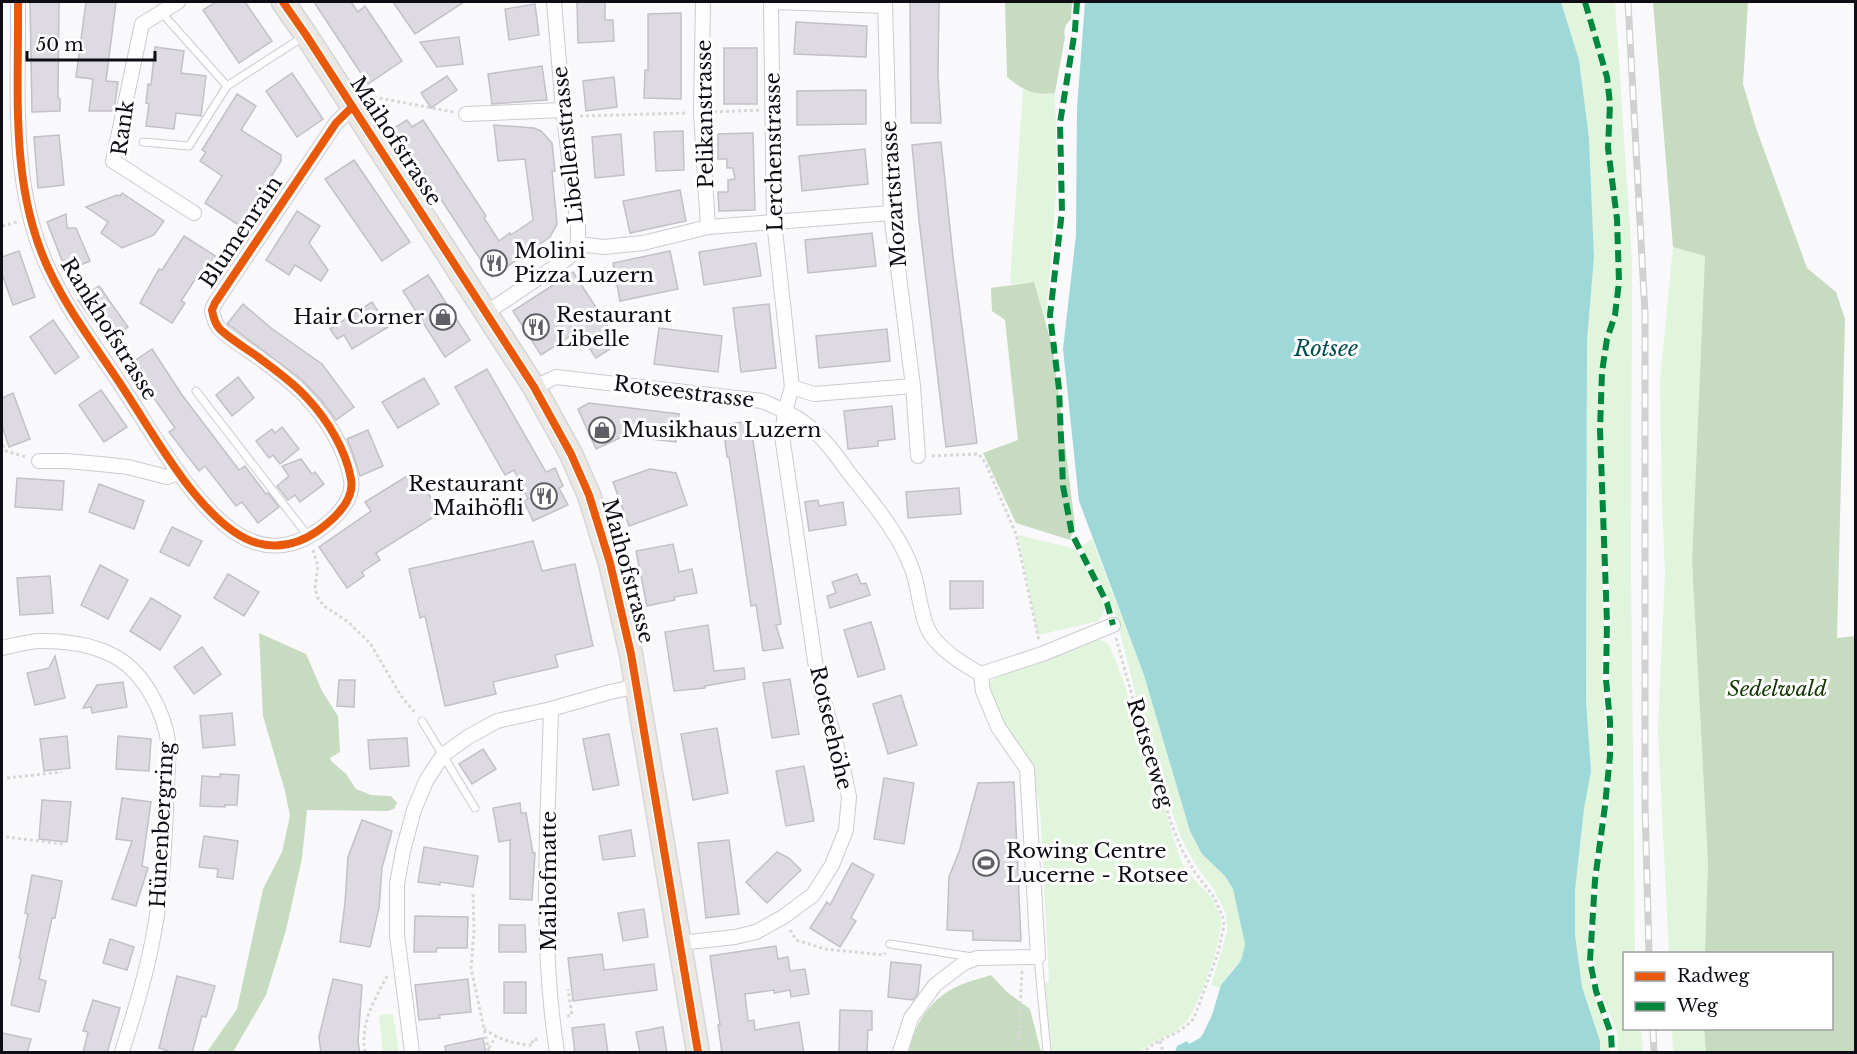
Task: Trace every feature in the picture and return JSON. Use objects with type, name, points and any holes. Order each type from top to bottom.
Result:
[{"type":"main road","name":"Maihofstrasse","points":[[283,2],[358,103],[486,313],[534,387],[571,454],[589,495],[610,563],[638,686],[698,1053]]},
{"type":"street","name":"Rankhofstrasse","points":[[18,2],[19,135],[22,178],[31,223],[50,272],[77,318],[179,473],[211,512],[234,532],[255,542],[275,547],[296,543],[309,537]]},
{"type":"street","name":"Rank","points":[[178,2],[142,24],[113,162],[194,213]]},
{"type":"street","name":"Libellenstrasse","points":[[486,313],[568,258],[578,244],[578,228],[563,113],[554,2]]},
{"type":"street","name":"Pelikanstrasse","points":[[704,2],[701,112],[708,227]]},
{"type":"street","name":"Lerchenstrasse","points":[[785,411],[792,387],[774,221],[771,6],[776,2],[885,4]]},
{"type":"street","name":"Mozartstrasse","points":[[885,4],[891,213],[913,386],[918,456]]},
{"type":"street","name":"Blumenrain","points":[[309,537],[337,515],[350,494],[352,482],[340,446],[324,419],[307,397],[219,328],[212,310],[336,123],[358,103]]},
{"type":"street","points":[[466,114],[563,113]]},
{"type":"street","points":[[578,244],[604,247],[643,243],[708,227],[891,213]]},
{"type":"street","name":"Rotseestrasse","points":[[534,387],[556,377],[762,401],[805,423],[829,446],[878,510],[899,542],[912,569],[927,628],[933,638],[968,667],[981,674]]},
{"type":"street","points":[[792,387],[814,394],[913,386]]},
{"type":"street","name":"Rotseehöhe","points":[[680,943],[735,937],[756,932],[783,917],[813,895],[832,865],[846,830],[849,797],[818,681],[782,436],[785,411]]},
{"type":"street","points":[[39,461],[66,461],[128,467],[167,477],[179,473]]},
{"type":"street","points":[[900,1053],[911,1017],[935,985],[964,963],[977,958],[1038,957],[1027,769],[998,727],[984,691],[981,674],[1042,654],[1113,625]]},
{"type":"street","name":"Hünenbergring","points":[[2,648],[40,641],[80,644],[111,654],[137,674],[154,697],[167,730],[169,747],[161,879],[154,931],[122,1053]]},
{"type":"street","points":[[412,1053],[397,935],[397,884],[402,851],[414,810],[426,781],[443,755],[468,737],[497,721],[638,686]]},
{"type":"street","name":"Maihofmatte","points":[[551,709],[546,919],[551,1015],[557,1053]]},
{"type":"lane","points":[[161,12],[227,86]]},
{"type":"lane","name":"Rank","points":[[143,142],[189,146],[227,86],[306,35]]},
{"type":"lane","points":[[196,391],[309,537]]},
{"type":"lane","points":[[422,721],[475,808]]},
{"type":"lane","points":[[890,944],[977,958]]},
{"type":"lane","points":[[1038,957],[1047,1053]]},
{"type":"path","points":[[358,103],[374,97],[466,114]]},
{"type":"path","points":[[563,113],[773,109]]},
{"type":"path","points":[[2,226],[20,221]]},
{"type":"path","points":[[2,445],[6,451],[39,461]]},
{"type":"path","points":[[918,456],[979,454],[986,464],[1016,534],[1042,654]]},
{"type":"path","points":[[309,537],[318,566],[315,588],[318,598],[324,606],[347,621],[370,643],[401,696],[422,721]]},
{"type":"path","points":[[7,778],[62,772]]},
{"type":"path","points":[[6,837],[64,844]]},
{"type":"path","points":[[473,894],[474,932],[471,968],[489,1051]]},
{"type":"path","points":[[783,917],[796,940],[825,949],[884,956]]},
{"type":"path","points":[[365,1053],[363,1040],[365,1022],[399,954]]},
{"type":"path","points":[[1018,1053],[1023,957]]},
{"type":"path","points":[[568,989],[572,1013],[570,1015]]},
{"type":"path","points":[[484,1029],[516,1044],[540,1044]]},
{"type":"path","points":[[489,1051],[496,1036]]},
{"type":"path","points":[[533,1045],[532,1040],[534,1040]]},
{"type":"path","points":[[1160,1041],[1163,1053]]},
{"type":"green space","points":[[1005,2],[1072,2],[1071,19],[1065,29],[1055,93],[1040,94],[1029,91],[1007,77]]},
{"type":"green space","points":[[1561,2],[1615,2],[1632,261],[1631,570],[1635,952],[1623,952],[1623,1030],[1641,1030],[1643,1052],[1617,1052],[1618,1037],[1600,993],[1594,959],[1597,879],[1609,802],[1613,756],[1609,676],[1611,621],[1608,565],[1602,567],[1604,621],[1602,673],[1608,754],[1588,923],[1588,960],[1594,994],[1608,1028],[1610,1052],[1600,1052],[1600,1041],[1582,987],[1575,935],[1575,890],[1584,809],[1591,771],[1586,700],[1587,341],[1594,257],[1589,138],[1579,60]]},
{"type":"green space","name":"Sedelwald","points":[[1653,2],[1748,2],[1743,84],[1756,128],[1807,268],[1836,292],[1845,319],[1837,638],[1855,636],[1855,1052],[1706,1052],[1704,1030],[1833,1030],[1833,952],[1705,952],[1708,863],[1692,561],[1705,256],[1673,247]]},
{"type":"green space","points":[[1023,90],[1043,95],[1055,93],[1057,174],[1046,318],[1044,319],[1034,282],[1010,284]]},
{"type":"green space","points":[[1673,247],[1705,255],[1692,561],[1708,863],[1705,952],[1669,952],[1658,730],[1665,574],[1660,382]]},
{"type":"green space","points":[[1034,282],[1053,349],[1075,525],[1070,540],[1016,523],[983,453],[1018,440],[1005,320],[992,311],[991,288]]},
{"type":"green space","points":[[1018,535],[1076,549],[1105,605],[1099,621],[1038,635]]},
{"type":"green space","points":[[1092,539],[1144,675],[1202,854],[1225,876],[1233,889],[1245,944],[1240,962],[1220,988],[1211,985],[1227,932],[1226,914],[1213,888],[1196,865],[1181,838],[1145,731],[1114,609],[1081,547]]},
{"type":"green space","points":[[259,633],[306,654],[322,691],[338,716],[340,752],[330,758],[331,761],[346,774],[356,789],[371,795],[391,796],[397,803],[394,809],[388,811],[307,810],[302,858],[286,930],[266,995],[233,1052],[207,1052],[237,1009],[263,889],[282,852],[290,816],[263,716]]},
{"type":"green space","points":[[1090,641],[1106,642],[1110,647],[1122,677],[1181,861],[1187,872],[1212,898],[1221,919],[1221,926],[1216,951],[1203,989],[1192,1013],[1174,1032],[1153,1042],[1140,1052],[1052,1052],[1045,984],[1049,981],[1040,810],[1034,780],[994,706],[987,686],[999,674]]},
{"type":"green space","points":[[991,975],[1007,992],[1030,1009],[1041,1052],[909,1052],[919,1023],[937,1000],[958,986]]},
{"type":"green space","points":[[393,1014],[399,1052],[383,1052],[379,1015]]},
{"type":"green space","points":[[1672,1030],[1704,1030],[1706,1052],[1673,1052]]},
{"type":"water","name":"Rotsee","points":[[1085,2],[1561,2],[1579,60],[1589,138],[1594,257],[1587,341],[1586,700],[1591,771],[1584,809],[1575,890],[1575,935],[1582,987],[1600,1041],[1600,1052],[1175,1052],[1177,1046],[1187,1041],[1189,1044],[1203,1034],[1212,1015],[1221,985],[1240,962],[1245,944],[1233,889],[1225,876],[1202,854],[1190,831],[1144,675],[1079,501],[1063,349],[1076,235],[1077,108]]},
{"type":"building","points":[[30,2],[59,2],[58,98],[60,99],[60,111],[32,112]]},
{"type":"building","points":[[86,2],[116,2],[106,81],[118,82],[114,111],[89,111],[93,79],[76,77]]},
{"type":"building","points":[[216,2],[245,2],[272,41],[239,63],[203,10]]},
{"type":"building","points":[[314,2],[351,2],[358,12],[365,6],[402,61],[368,84]]},
{"type":"building","points":[[393,2],[464,2],[415,34]]},
{"type":"building","points":[[577,2],[605,2],[605,20],[613,20],[614,41],[578,43]]},
{"type":"building","points":[[910,2],[939,2],[938,76],[941,123],[911,123]]},
{"type":"building","points":[[535,4],[539,35],[509,40],[505,9]]},
{"type":"building","points":[[681,13],[681,99],[644,98],[645,70],[648,70],[648,14]]},
{"type":"building","points":[[796,22],[867,26],[866,57],[794,54]]},
{"type":"building","points":[[459,37],[463,64],[437,67],[420,42]]},
{"type":"building","points":[[155,47],[184,51],[181,73],[206,76],[201,116],[176,113],[174,129],[146,126],[149,104],[146,103],[148,84],[151,85]]},
{"type":"building","points":[[724,48],[757,48],[757,104],[724,104]]},
{"type":"building","points":[[542,66],[547,100],[492,104],[488,74]]},
{"type":"building","points":[[292,73],[323,119],[297,137],[266,91]]},
{"type":"building","points":[[447,76],[457,90],[431,108],[421,93]]},
{"type":"building","points":[[614,77],[617,107],[586,111],[583,81]]},
{"type":"building","points":[[866,90],[866,124],[797,125],[797,91]]},
{"type":"building","points":[[237,94],[256,106],[241,130],[281,155],[281,161],[240,226],[205,203],[222,176],[200,161],[206,152],[202,150]]},
{"type":"building","points":[[407,120],[412,127],[423,120],[486,216],[484,218],[499,241],[533,220],[525,159],[498,161],[494,125],[534,128],[541,131],[552,143],[555,171],[552,171],[557,224],[550,237],[492,277],[394,128]]},
{"type":"building","points":[[683,131],[684,170],[656,171],[654,132]]},
{"type":"building","points":[[753,133],[755,210],[719,211],[718,192],[728,192],[728,180],[735,179],[733,168],[727,168],[727,159],[718,159],[718,134]]},
{"type":"building","points":[[621,134],[624,175],[595,178],[592,137]]},
{"type":"building","points":[[59,135],[64,185],[38,188],[34,137]]},
{"type":"building","points":[[941,142],[977,443],[946,447],[912,145]]},
{"type":"building","points":[[865,149],[868,184],[802,191],[799,156]]},
{"type":"building","points":[[354,160],[410,242],[382,261],[325,179]]},
{"type":"building","points":[[680,190],[686,221],[630,233],[623,201]]},
{"type":"building","points":[[122,193],[164,221],[154,235],[122,248],[101,233],[108,222],[86,207],[117,195],[120,196]]},
{"type":"building","points":[[297,211],[320,226],[309,243],[328,270],[321,281],[295,265],[289,275],[266,260]]},
{"type":"building","points":[[66,214],[67,228],[76,228],[90,261],[66,271],[47,222]]},
{"type":"building","points":[[872,233],[876,266],[808,273],[805,240]]},
{"type":"building","points":[[184,236],[217,257],[202,281],[196,278],[181,301],[185,303],[172,323],[140,303],[159,269],[162,270]]},
{"type":"building","points":[[756,243],[761,276],[704,285],[699,252]]},
{"type":"building","points":[[19,251],[35,297],[13,305],[2,274],[2,257]]},
{"type":"building","points":[[670,251],[678,289],[620,301],[613,263]]},
{"type":"building","points":[[573,272],[619,343],[596,358],[578,331],[541,355],[513,311]]},
{"type":"building","points":[[428,275],[470,340],[445,357],[403,291]]},
{"type":"building","points":[[99,286],[128,327],[107,341],[78,300]]},
{"type":"building","points":[[372,302],[388,327],[352,349],[344,335],[337,339],[330,329]]},
{"type":"building","points":[[243,304],[271,328],[322,364],[354,407],[336,420],[302,380],[227,324]]},
{"type":"building","points":[[769,304],[776,368],[741,372],[733,308]]},
{"type":"building","points":[[53,320],[79,357],[55,374],[30,337]]},
{"type":"building","points":[[659,328],[722,336],[718,372],[654,364]]},
{"type":"building","points":[[887,329],[890,361],[819,368],[816,336]]},
{"type":"building","points":[[152,349],[182,395],[239,470],[245,466],[279,507],[258,523],[242,502],[236,506],[205,466],[199,471],[169,432],[175,428],[130,364]]},
{"type":"building","points":[[487,369],[546,472],[555,468],[563,486],[559,488],[568,505],[533,521],[524,501],[528,499],[514,470],[505,475],[455,387]]},
{"type":"building","points":[[238,377],[254,398],[232,416],[216,395]]},
{"type":"building","points":[[424,378],[439,404],[398,428],[382,402]]},
{"type":"building","points":[[101,390],[127,427],[104,442],[79,405]]},
{"type":"building","points":[[13,393],[30,439],[9,447],[2,426],[2,398]]},
{"type":"building","points":[[589,403],[679,414],[676,442],[624,436],[596,449],[578,409]]},
{"type":"building","points":[[892,406],[895,439],[878,441],[878,446],[848,449],[844,411]]},
{"type":"building","points":[[750,421],[781,624],[776,625],[783,648],[763,651],[756,605],[751,606],[723,425]]},
{"type":"building","points":[[282,427],[299,449],[280,464],[273,455],[269,458],[256,441],[272,429],[275,433]]},
{"type":"building","points":[[368,430],[383,466],[360,476],[347,439]]},
{"type":"building","points":[[301,459],[312,474],[315,472],[324,484],[300,502],[295,495],[288,500],[277,486],[289,476],[282,466]]},
{"type":"building","points":[[650,469],[676,473],[687,505],[629,526],[613,482]]},
{"type":"building","points":[[407,476],[415,487],[422,483],[440,513],[376,553],[380,560],[362,572],[364,576],[347,588],[319,547],[371,511],[365,502]]},
{"type":"building","points":[[17,478],[64,481],[62,510],[15,507]]},
{"type":"building","points":[[99,484],[144,501],[134,529],[89,512]]},
{"type":"building","points":[[959,488],[961,514],[908,518],[906,492]]},
{"type":"building","points":[[818,500],[819,506],[843,502],[846,525],[809,531],[805,502]]},
{"type":"building","points":[[172,527],[202,541],[189,566],[160,552]]},
{"type":"building","points":[[533,541],[542,571],[575,564],[593,646],[555,655],[558,667],[493,682],[496,694],[445,706],[425,616],[420,618],[409,569]]},
{"type":"building","points":[[673,544],[679,572],[692,569],[697,593],[674,597],[675,600],[647,606],[636,551]]},
{"type":"building","points":[[100,565],[128,580],[108,619],[81,605]]},
{"type":"building","points":[[228,574],[259,592],[244,616],[214,598]]},
{"type":"building","points":[[857,574],[861,584],[866,583],[870,595],[830,608],[827,596],[836,593],[832,582]]},
{"type":"building","points":[[50,576],[53,613],[20,615],[17,578]]},
{"type":"building","points":[[950,581],[983,581],[983,608],[950,609]]},
{"type":"building","points":[[151,598],[181,616],[160,650],[130,631]]},
{"type":"building","points":[[871,622],[885,669],[858,677],[844,630]]},
{"type":"building","points":[[708,625],[714,671],[744,668],[745,679],[705,686],[705,688],[674,691],[665,632]]},
{"type":"building","points":[[202,647],[221,674],[194,694],[174,667]]},
{"type":"building","points":[[55,656],[65,698],[35,705],[27,673],[49,668]]},
{"type":"building","points":[[790,679],[799,734],[772,738],[763,683]]},
{"type":"building","points":[[339,680],[355,680],[354,707],[337,706]]},
{"type":"building","points":[[123,682],[127,707],[92,713],[91,707],[83,708],[97,685]]},
{"type":"building","points":[[901,695],[917,745],[888,754],[873,704]]},
{"type":"building","points":[[232,713],[235,745],[203,748],[200,716]]},
{"type":"building","points":[[717,728],[728,793],[693,800],[681,734]]},
{"type":"building","points":[[609,734],[619,785],[593,790],[583,739]]},
{"type":"building","points":[[67,736],[70,768],[44,771],[40,739]]},
{"type":"building","points":[[118,736],[151,739],[149,771],[116,769]]},
{"type":"building","points":[[407,738],[409,766],[370,769],[368,740]]},
{"type":"building","points":[[483,749],[496,769],[472,784],[459,764]]},
{"type":"building","points":[[804,766],[814,821],[786,826],[776,771]]},
{"type":"building","points":[[220,774],[239,775],[237,805],[200,806],[202,776],[220,777]]},
{"type":"building","points":[[884,778],[914,783],[904,844],[874,839]]},
{"type":"building","name":"Rowing Centre Lucerne - Rotsee","points":[[1014,782],[1021,941],[973,940],[973,931],[947,930],[949,877],[960,849],[978,783]]},
{"type":"building","points":[[122,798],[151,802],[142,866],[148,868],[136,906],[112,899],[132,841],[116,839]]},
{"type":"building","points":[[42,800],[71,802],[67,842],[39,839]]},
{"type":"building","points":[[520,803],[521,813],[526,813],[533,853],[535,853],[532,900],[510,899],[510,840],[499,842],[493,808]]},
{"type":"building","points":[[362,820],[392,831],[382,868],[379,908],[370,947],[340,942],[348,857]]},
{"type":"building","points":[[631,830],[635,856],[603,860],[599,836]]},
{"type":"building","points":[[204,836],[238,841],[233,879],[217,877],[218,869],[199,867]]},
{"type":"building","points":[[729,840],[739,914],[706,918],[698,843]]},
{"type":"building","points":[[424,847],[478,856],[473,887],[440,882],[440,885],[418,882]]},
{"type":"building","points":[[777,852],[789,858],[801,870],[767,903],[746,882]]},
{"type":"building","points":[[852,863],[874,875],[851,918],[856,921],[840,947],[810,928],[827,902],[830,905]]},
{"type":"building","points":[[32,875],[62,881],[39,979],[46,981],[39,1012],[11,1005],[21,959],[19,958],[28,914],[25,913]]},
{"type":"building","points":[[644,909],[648,937],[623,941],[618,913]]},
{"type":"building","points":[[415,916],[468,917],[467,948],[437,948],[436,952],[414,952]]},
{"type":"building","points":[[499,925],[525,925],[526,952],[499,952]]},
{"type":"building","points":[[110,939],[134,947],[127,970],[103,963]]},
{"type":"building","points":[[776,946],[778,959],[788,957],[790,971],[805,969],[809,994],[791,997],[790,990],[774,993],[774,990],[745,994],[748,1021],[754,1020],[755,1030],[799,1022],[804,1053],[722,1053],[710,956]]},
{"type":"building","points":[[602,954],[604,970],[654,964],[657,990],[573,1001],[568,958]]},
{"type":"building","points":[[891,962],[921,965],[918,993],[913,1000],[888,997]]},
{"type":"building","points":[[177,976],[215,986],[206,1017],[202,1016],[192,1053],[174,1053],[159,1048]]},
{"type":"building","points":[[333,979],[362,985],[358,1042],[360,1053],[321,1053],[319,1037]]},
{"type":"building","points":[[468,979],[471,1012],[439,1015],[440,1018],[419,1020],[415,985]]},
{"type":"building","points":[[504,982],[526,982],[526,1013],[504,1013]]},
{"type":"building","points":[[93,1000],[120,1008],[107,1053],[83,1053],[88,1032],[83,1031]]},
{"type":"building","points":[[840,1010],[872,1011],[872,1030],[868,1030],[867,1053],[839,1053]]},
{"type":"building","points":[[604,1024],[608,1053],[575,1053],[572,1028]]},
{"type":"building","points":[[663,1027],[667,1053],[640,1053],[636,1032]]},
{"type":"building","points":[[2,1033],[31,1039],[27,1053],[2,1053]]},
{"type":"building","points":[[483,1038],[486,1053],[446,1053],[445,1046]]},
{"type":"railway","points":[[1628,2],[1645,313],[1645,806],[1649,952]]},
{"type":"railway","points":[[1653,1030],[1654,1052]]},
{"type":"marked path","points":[[1077,2],[1075,30],[1060,123],[1062,211],[1050,315],[1059,389],[1063,486],[1072,534],[1107,603],[1113,625]]},
{"type":"marked path","points":[[1585,2],[1607,77],[1610,104],[1608,148],[1617,219],[1619,282],[1615,315],[1607,339],[1602,372],[1600,430],[1610,756],[1595,880],[1590,961],[1596,991],[1611,1034],[1612,1052]]},
{"type":"cycle path","points":[[18,2],[18,105],[22,173],[37,240],[50,272],[75,316],[187,484],[217,518],[233,531],[244,538],[265,545],[276,546],[298,541],[319,530],[337,515],[347,501],[351,479],[340,446],[314,406],[284,376],[223,332],[216,324],[212,310],[336,123],[352,107]]},
{"type":"cycle path","points":[[283,2],[534,387],[571,454],[589,495],[610,563],[631,654],[698,1052]]},
{"type":"place","name":"Molini Pizza Luzern","points":[[494,263]]},
{"type":"place","name":"Hair Corner","points":[[443,317]]},
{"type":"place","name":"Restaurant Libelle","points":[[536,327]]},
{"type":"place","name":"Musikhaus Luzern","points":[[602,430]]},
{"type":"place","name":"Restaurant Maihöfli","points":[[544,496]]},
{"type":"place","name":"Rowing Centre Lucerne - Rotsee","points":[[986,863]]}]
